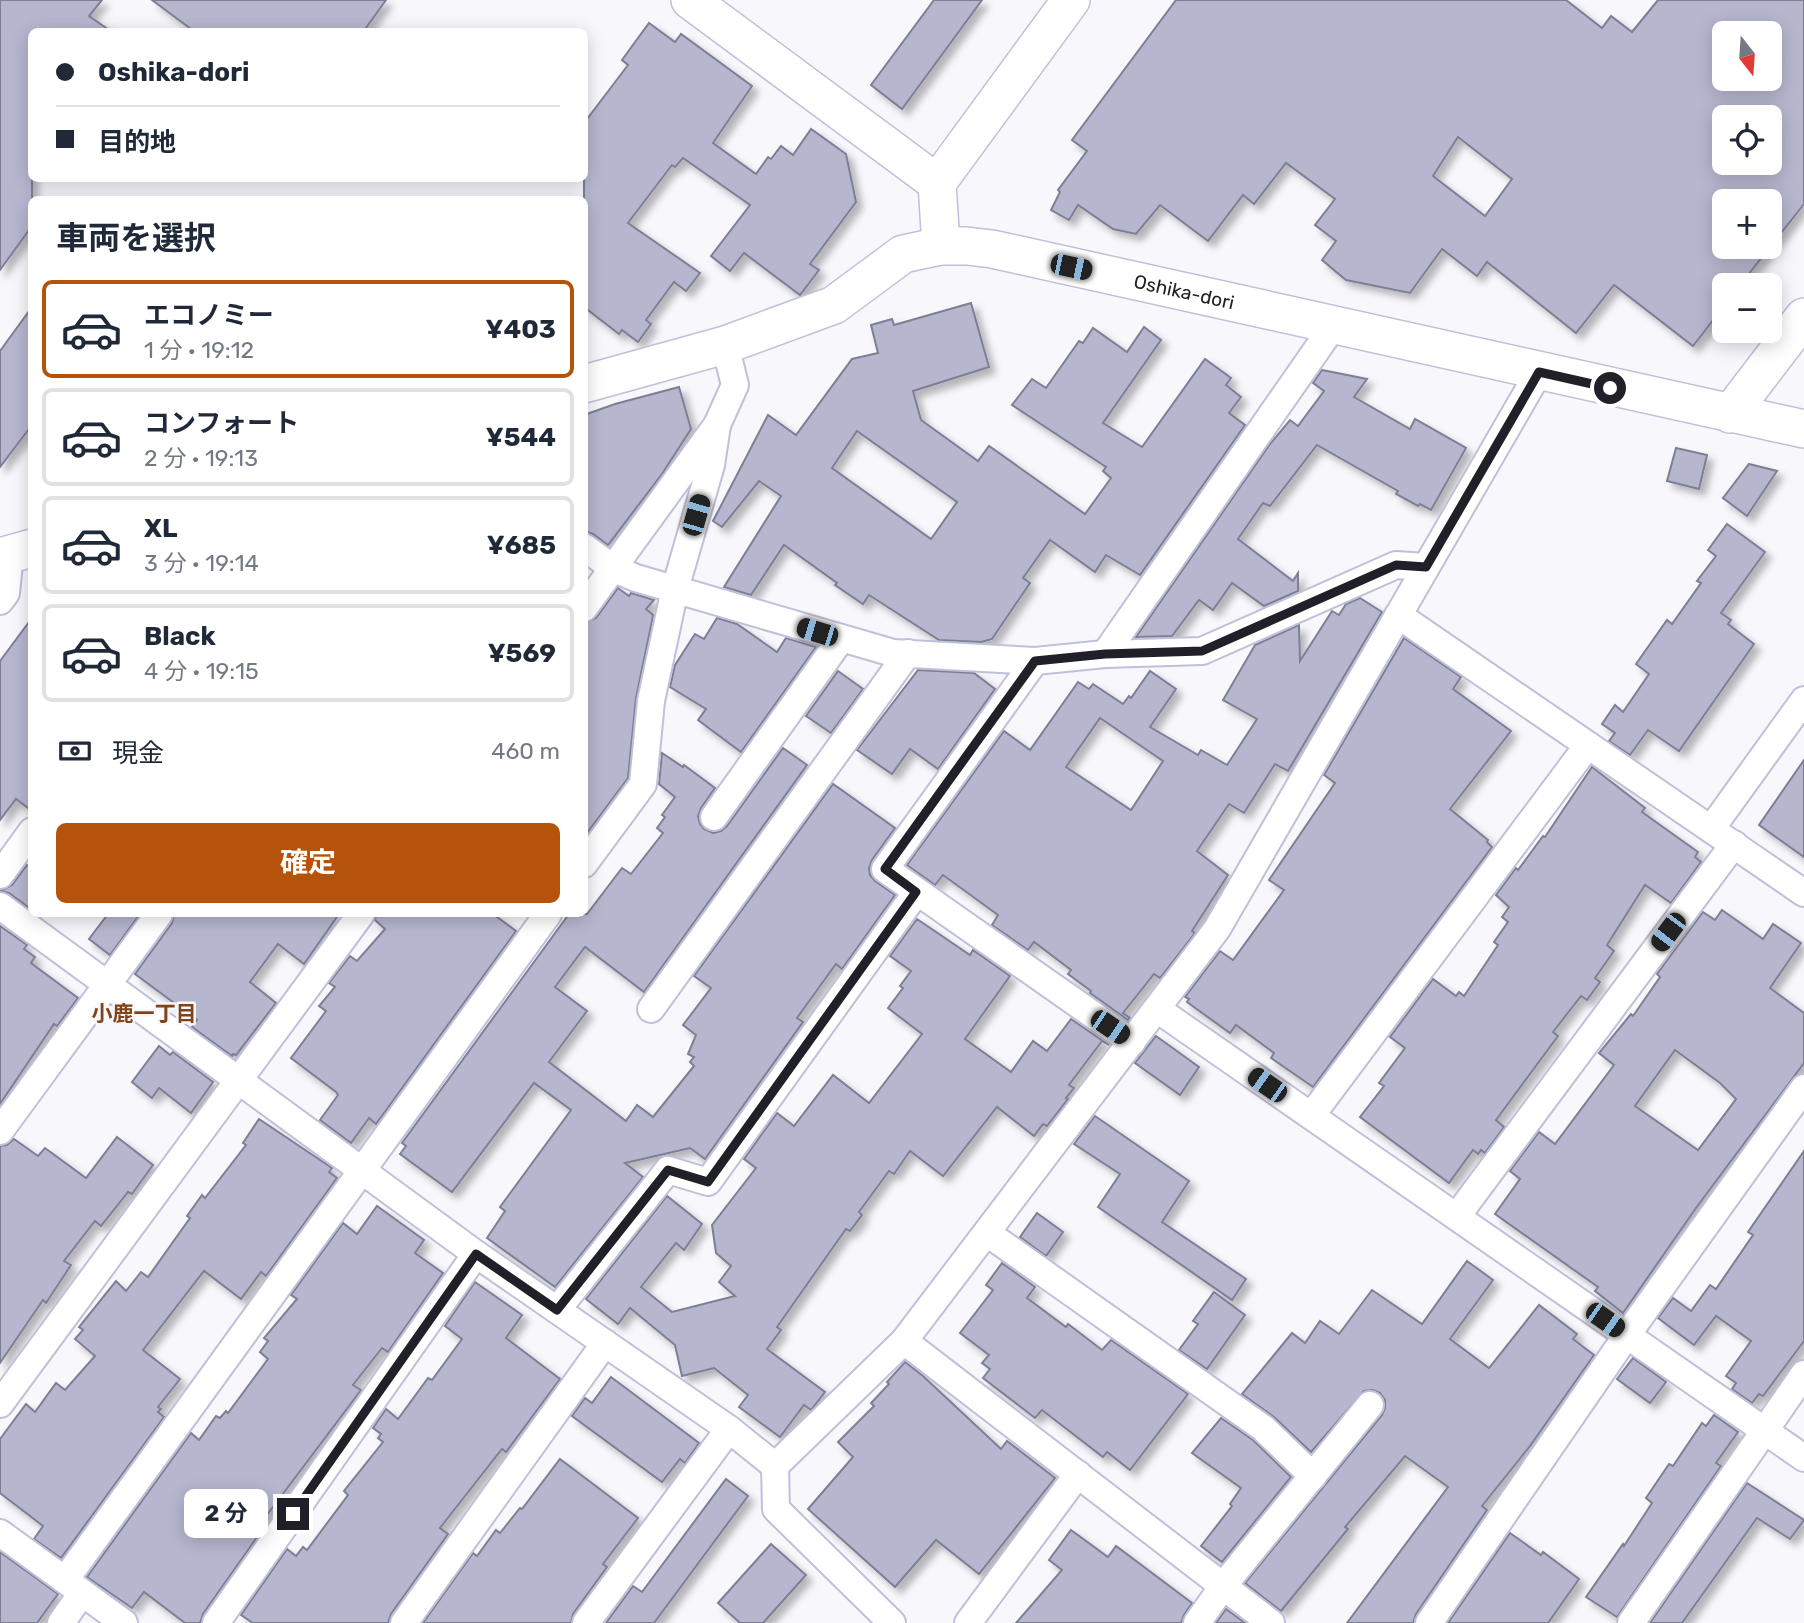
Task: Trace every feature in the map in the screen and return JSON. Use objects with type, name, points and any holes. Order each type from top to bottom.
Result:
[{"type":"street","points":[[690,0],[937,183]]},
{"type":"street","points":[[941,246],[937,183],[1071,0]]},
{"type":"street","name":"Oshika-dori","points":[[588,383],[725,345],[834,305],[903,254],[941,246],[967,246],[992,249],[1804,429]]},
{"type":"street","points":[[1730,414],[1804,317]]},
{"type":"street","points":[[1105,654],[1334,325]]},
{"type":"street","points":[[588,603],[717,425],[735,385],[725,345]]},
{"type":"street","points":[[892,1623],[776,1509],[775,1466],[905,1341],[1217,929],[1539,372]]},
{"type":"street","points":[[588,859],[643,784],[651,701],[675,589],[711,465],[717,425]]},
{"type":"street","points":[[588,550],[614,569],[636,578],[893,653],[1035,661],[1105,654],[1202,651],[1396,565],[1426,567]]},
{"type":"street","points":[[0,601],[6,593],[14,553]]},
{"type":"street","points":[[1398,615],[1804,893]]},
{"type":"street","points":[[713,817],[841,639]]},
{"type":"street","points":[[651,1009],[908,653]]},
{"type":"street","points":[[1035,661],[885,869],[1132,1042]]},
{"type":"street","points":[[1711,829],[1804,700]]},
{"type":"street","points":[[1311,1116],[1588,745]]},
{"type":"street","points":[[0,875],[28,836]]},
{"type":"street","points":[[1457,1216],[1734,844]]},
{"type":"street","points":[[557,1310],[668,1170],[708,1182],[916,892]]},
{"type":"street","points":[[0,906],[361,1171],[729,1429],[775,1466]]},
{"type":"street","points":[[0,1130],[157,917]]},
{"type":"street","points":[[0,1404],[358,917]]},
{"type":"street","points":[[61,1623],[74,1586],[361,1171],[546,917]]},
{"type":"street","points":[[1157,1009],[1804,1458]]},
{"type":"street","points":[[1429,1623],[1627,1335],[1804,1088]]},
{"type":"street","points":[[987,1233],[1263,1428],[1312,1476]]},
{"type":"street","points":[[216,1623],[476,1254]]},
{"type":"street","points":[[905,1341],[1271,1623]]},
{"type":"street","points":[[404,1623],[606,1343]]},
{"type":"street","points":[[1631,1623],[1804,1374]]},
{"type":"street","points":[[1197,1623],[1223,1586],[1370,1405]]},
{"type":"street","points":[[586,1623],[729,1429]]},
{"type":"street","points":[[968,1623],[1078,1474]]},
{"type":"street","points":[[0,1533],[124,1623]]},
{"type":"building","points":[[0,0],[102,0],[89,16],[106,28],[28,28],[28,182],[32,182],[32,196],[28,196],[28,232],[0,270]]},
{"type":"building","points":[[152,0],[386,0],[366,28],[190,28]]},
{"type":"building","points":[[934,0],[982,0],[902,109],[871,85]]},
{"type":"building","points":[[1176,0],[1566,0],[1602,28],[1611,16],[1632,32],[1658,0],[1804,0],[1804,204],[1782,232],[1782,189],[1712,189],[1712,259],[1761,259],[1749,273],[1712,273],[1712,321],[1693,346],[1614,285],[1576,333],[1487,262],[1477,276],[1442,249],[1410,293],[1346,280],[1322,260],[1336,241],[1315,225],[1335,199],[1286,163],[1254,204],[1243,195],[1208,241],[1160,205],[1136,234],[1113,229],[1078,205],[1069,220],[1051,210],[1060,192],[1058,190],[1087,151],[1072,140]],"holes":[[[1458,137],[1512,179],[1485,216],[1433,176]]]},
{"type":"building","points":[[649,23],[675,42],[681,34],[752,86],[713,143],[756,174],[768,157],[771,159],[781,146],[793,155],[811,129],[846,154],[856,202],[810,264],[819,270],[800,295],[744,253],[730,271],[711,256],[750,205],[683,158],[675,167],[672,165],[628,223],[700,273],[686,291],[674,282],[646,320],[651,324],[638,342],[622,330],[619,334],[588,310],[588,196],[584,196],[584,182],[588,182],[588,118],[628,65],[622,60]]},
{"type":"building","points":[[971,303],[989,367],[913,391],[921,420],[978,461],[989,446],[1085,514],[1111,478],[1103,471],[1106,467],[1012,405],[1032,379],[1046,388],[1079,341],[1083,343],[1093,328],[1127,352],[1144,327],[1161,340],[1103,423],[1142,447],[1205,359],[1231,378],[1226,385],[1241,397],[1229,413],[1245,425],[1140,575],[1106,555],[1095,572],[1050,540],[1023,578],[1030,583],[992,639],[981,642],[939,640],[869,595],[863,604],[784,545],[751,595],[724,587],[781,496],[759,481],[722,527],[713,521],[768,415],[796,435],[852,359],[878,353],[871,325],[892,319],[894,325]],"holes":[[[857,431],[957,502],[931,539],[832,468]]]},
{"type":"building","points":[[28,312],[28,430],[0,467],[0,351]]},
{"type":"building","points":[[1322,370],[1367,379],[1354,397],[1410,429],[1415,419],[1466,448],[1431,510],[1396,494],[1398,491],[1317,445],[1270,506],[1263,503],[1238,539],[1293,581],[1298,573],[1298,591],[1264,606],[1232,583],[1213,610],[1199,600],[1172,636],[1136,637],[1270,444],[1290,420],[1298,426],[1324,391],[1313,383]]},
{"type":"building","points":[[679,387],[691,429],[662,474],[608,545],[588,532],[588,414]]},
{"type":"building","points":[[1676,448],[1707,455],[1699,489],[1667,481]]},
{"type":"building","points":[[1749,464],[1777,471],[1747,516],[1723,498]]},
{"type":"building","points":[[1727,524],[1765,552],[1721,613],[1731,620],[1728,624],[1754,644],[1679,751],[1648,730],[1630,755],[1609,741],[1615,733],[1602,724],[1615,705],[1623,712],[1649,674],[1636,664],[1667,620],[1672,624],[1701,583],[1697,581],[1716,556],[1708,550]]},
{"type":"building","points":[[618,588],[629,596],[631,593],[654,600],[646,609],[653,615],[636,698],[628,778],[588,832],[588,621],[596,618]]},
{"type":"building","points":[[1360,598],[1382,612],[1288,771],[1275,764],[1244,813],[1229,804],[1197,851],[1228,875],[1192,931],[1195,933],[1160,978],[1154,974],[1123,1013],[1130,1018],[1128,1020],[1090,993],[1091,991],[1068,974],[1071,970],[1034,942],[1028,950],[992,925],[998,915],[943,875],[935,885],[907,865],[1004,731],[1030,750],[1078,682],[1089,689],[1093,684],[1123,704],[1129,696],[1131,698],[1150,671],[1176,689],[1150,727],[1198,755],[1201,750],[1227,765],[1257,719],[1223,700],[1255,645],[1299,625],[1300,661],[1332,611],[1339,615],[1346,604]],"holes":[[[1100,718],[1163,761],[1131,810],[1066,767]]]},
{"type":"building","points":[[717,618],[737,624],[777,652],[786,638],[816,647],[741,752],[698,720],[706,709],[670,687],[675,665],[695,634],[704,639]]},
{"type":"building","points":[[28,623],[28,808],[16,799],[0,820],[0,661]]},
{"type":"building","points":[[1404,638],[1461,677],[1453,689],[1511,731],[1450,809],[1488,840],[1492,847],[1313,1087],[1271,1058],[1274,1053],[1236,1025],[1230,1033],[1187,1002],[1189,999],[1185,997],[1220,951],[1233,960],[1284,890],[1269,880],[1335,783],[1324,775]]},
{"type":"building","points":[[918,670],[974,673],[995,689],[938,769],[910,749],[892,774],[857,750]]},
{"type":"building","points":[[838,671],[863,689],[831,733],[806,716]]},
{"type":"building","points":[[783,748],[807,765],[644,992],[585,947],[555,987],[587,1011],[549,1062],[626,1121],[637,1105],[653,1117],[694,1066],[690,1062],[694,1057],[688,1054],[696,1035],[683,1025],[711,988],[694,976],[833,784],[895,828],[869,868],[875,881],[895,895],[842,969],[836,964],[797,1018],[803,1022],[705,1159],[690,1148],[625,1163],[643,1177],[555,1287],[487,1238],[505,1211],[500,1207],[571,1110],[534,1083],[452,1192],[400,1154],[406,1146],[402,1143],[567,917],[588,917],[588,913],[622,868],[631,874],[663,833],[657,828],[665,817],[662,815],[675,797],[659,784],[662,753],[683,767],[684,765],[715,788],[698,816],[704,829],[713,833],[727,826]]},
{"type":"building","points":[[1804,760],[1804,857],[1759,825]]},
{"type":"building","points":[[1592,767],[1645,808],[1642,812],[1698,852],[1695,857],[1701,862],[1671,903],[1645,885],[1607,945],[1614,951],[1595,978],[1600,982],[1587,1000],[1581,996],[1553,1032],[1558,1036],[1496,1120],[1504,1127],[1485,1153],[1481,1150],[1478,1154],[1473,1150],[1449,1183],[1360,1117],[1384,1086],[1379,1083],[1405,1048],[1390,1037],[1433,979],[1456,996],[1459,992],[1464,996],[1498,945],[1494,942],[1508,922],[1502,917],[1509,907],[1496,895],[1543,836],[1545,837]]},
{"type":"building","points":[[28,866],[28,907],[9,893],[0,891],[12,885]]},
{"type":"building","points":[[1722,910],[1763,939],[1773,924],[1801,943],[1770,988],[1804,1013],[1804,1063],[1696,1208],[1623,1313],[1595,1291],[1598,1287],[1495,1214],[1520,1179],[1510,1171],[1539,1132],[1555,1144],[1614,1065],[1599,1053],[1631,1014],[1633,1016],[1660,977],[1657,974],[1703,912],[1715,920]],"holes":[[[1675,1050],[1720,1083],[1736,1099],[1698,1150],[1635,1106]]]},
{"type":"building","points":[[106,917],[138,917],[110,955],[89,939]]},
{"type":"building","points":[[173,917],[337,917],[304,964],[278,944],[250,982],[276,1003],[236,1055],[232,1056],[192,1027],[197,1020],[135,974],[172,923]]},
{"type":"building","points":[[376,917],[497,917],[516,931],[376,1124],[369,1118],[351,1143],[320,1120],[338,1095],[336,1092],[291,1058],[326,1011],[319,1006],[335,987],[329,983],[350,956],[357,961],[385,929],[375,920]]},
{"type":"building","points":[[917,919],[970,955],[973,950],[1010,976],[965,1039],[1011,1072],[1033,1041],[1047,1051],[1071,1019],[1109,1045],[1102,1041],[1069,1085],[1074,1088],[1066,1098],[1068,1099],[1047,1126],[1043,1124],[1034,1136],[997,1107],[943,1176],[910,1151],[894,1174],[889,1171],[859,1212],[862,1215],[850,1231],[846,1229],[777,1327],[781,1330],[767,1349],[825,1392],[811,1410],[804,1405],[780,1437],[739,1407],[748,1395],[714,1368],[682,1376],[675,1345],[630,1308],[618,1324],[586,1299],[667,1196],[702,1224],[684,1250],[676,1243],[641,1287],[672,1312],[735,1296],[719,1282],[731,1266],[716,1253],[712,1225],[756,1168],[744,1159],[777,1113],[794,1126],[833,1075],[869,1103],[922,1034],[888,1008],[903,988],[900,986],[911,971],[890,956]]},
{"type":"building","points":[[0,926],[27,945],[24,949],[35,957],[31,963],[78,998],[57,1026],[54,1024],[0,1104]]},
{"type":"building","points":[[1156,1036],[1199,1067],[1180,1095],[1135,1063]]},
{"type":"building","points":[[159,1046],[170,1055],[173,1052],[213,1082],[191,1113],[159,1088],[152,1098],[132,1082]]},
{"type":"building","points":[[1095,1116],[1189,1181],[1162,1222],[1246,1279],[1232,1300],[1098,1207],[1120,1174],[1074,1144]]},
{"type":"building","points":[[259,1119],[332,1168],[329,1172],[337,1178],[266,1276],[261,1272],[241,1299],[204,1271],[143,1350],[180,1379],[158,1407],[161,1409],[158,1412],[164,1417],[61,1558],[34,1539],[43,1526],[0,1493],[0,1439],[26,1404],[35,1412],[56,1383],[65,1390],[95,1356],[75,1339],[83,1330],[79,1327],[116,1281],[126,1291],[141,1272],[148,1277],[190,1218],[187,1216],[202,1195],[205,1198],[246,1145],[243,1143]]},
{"type":"building","points":[[117,1137],[153,1165],[132,1194],[128,1192],[101,1226],[95,1221],[64,1261],[71,1265],[46,1303],[43,1300],[0,1363],[0,1146],[7,1145],[14,1139],[38,1156],[45,1148],[86,1178]]},
{"type":"building","points":[[1804,1151],[1804,1341],[1763,1396],[1759,1394],[1752,1403],[1732,1389],[1736,1383],[1726,1376],[1751,1341],[1716,1316],[1694,1345],[1658,1318],[1673,1298],[1691,1311],[1710,1285],[1716,1289],[1753,1235],[1748,1232]]},
{"type":"building","points":[[377,1206],[424,1240],[415,1253],[443,1273],[388,1352],[382,1348],[353,1385],[361,1390],[258,1527],[262,1530],[203,1614],[200,1623],[185,1623],[144,1592],[132,1608],[87,1577],[191,1433],[199,1440],[216,1416],[220,1418],[226,1411],[228,1413],[268,1359],[260,1352],[268,1341],[264,1338],[297,1299],[291,1295],[343,1223],[357,1234]]},
{"type":"building","points":[[1037,1213],[1063,1232],[1046,1256],[1020,1237]]},
{"type":"building","points":[[1467,1261],[1493,1280],[1450,1339],[1489,1368],[1539,1305],[1577,1334],[1573,1339],[1594,1355],[1530,1446],[1482,1506],[1487,1510],[1416,1614],[1413,1623],[1347,1623],[1448,1487],[1405,1456],[1345,1527],[1348,1529],[1281,1611],[1245,1583],[1382,1415],[1385,1400],[1380,1393],[1373,1390],[1364,1391],[1311,1452],[1274,1417],[1242,1394],[1292,1333],[1305,1343],[1320,1321],[1339,1334],[1372,1290],[1422,1324]]},
{"type":"building","points":[[1002,1263],[1035,1287],[1027,1298],[1066,1327],[1068,1324],[1102,1350],[1111,1340],[1188,1394],[1130,1470],[1107,1452],[1103,1457],[1042,1410],[1035,1418],[983,1378],[990,1369],[982,1363],[989,1355],[960,1333],[993,1290],[986,1285]]},
{"type":"building","points":[[475,1282],[522,1315],[506,1338],[560,1379],[506,1452],[502,1449],[440,1528],[448,1534],[391,1614],[388,1623],[253,1623],[241,1615],[287,1549],[296,1556],[303,1547],[307,1550],[348,1495],[344,1491],[383,1442],[378,1438],[381,1434],[373,1428],[386,1409],[398,1419],[428,1378],[432,1380],[462,1339],[445,1326]]},
{"type":"building","points":[[1214,1292],[1245,1315],[1207,1369],[1179,1350],[1198,1324],[1193,1321]]},
{"type":"building","points":[[1633,1358],[1666,1382],[1650,1403],[1617,1379]]},
{"type":"building","points":[[905,1362],[1001,1449],[1007,1441],[1055,1478],[979,1574],[936,1540],[895,1587],[808,1509],[853,1457],[838,1442],[874,1406],[871,1403]]},
{"type":"building","points":[[611,1377],[699,1443],[685,1463],[680,1459],[662,1482],[572,1416],[585,1398],[592,1403]]},
{"type":"building","points":[[1714,1415],[1738,1432],[1716,1463],[1721,1466],[1617,1617],[1586,1597],[1652,1503],[1646,1498],[1669,1464],[1673,1466],[1702,1423],[1706,1426]]},
{"type":"building","points":[[1221,1418],[1253,1440],[1291,1477],[1222,1562],[1201,1546],[1232,1506],[1230,1504],[1241,1488],[1192,1453]]},
{"type":"building","points":[[560,1459],[638,1518],[603,1564],[607,1567],[573,1614],[571,1623],[423,1623],[473,1553],[477,1556],[496,1530],[500,1533]]},
{"type":"building","points":[[726,1479],[748,1496],[654,1623],[606,1623],[633,1586],[642,1592]]},
{"type":"building","points":[[1747,1483],[1804,1520],[1790,1539],[1757,1518],[1682,1623],[1650,1623]]},
{"type":"building","points":[[1071,1530],[1108,1557],[1116,1546],[1192,1603],[1181,1623],[1016,1623],[1062,1570],[1049,1560]]},
{"type":"building","points":[[1510,1533],[1541,1555],[1543,1552],[1579,1579],[1548,1623],[1448,1623]]},
{"type":"building","points":[[771,1544],[806,1575],[763,1623],[740,1623],[718,1603]]},
{"type":"building","points":[[0,1552],[58,1594],[37,1623],[0,1623]]},
{"type":"building","points":[[1226,1609],[1245,1623],[1216,1623]]},
{"type":"district","name":"小鹿一丁目","points":[[144,1013]]},
{"type":"route","points":[[293,1514],[476,1254],[557,1310],[668,1170],[708,1182],[916,892],[885,869],[1035,661],[1105,654],[1202,651],[1396,565],[1426,567],[1539,372],[1610,388]]}]
